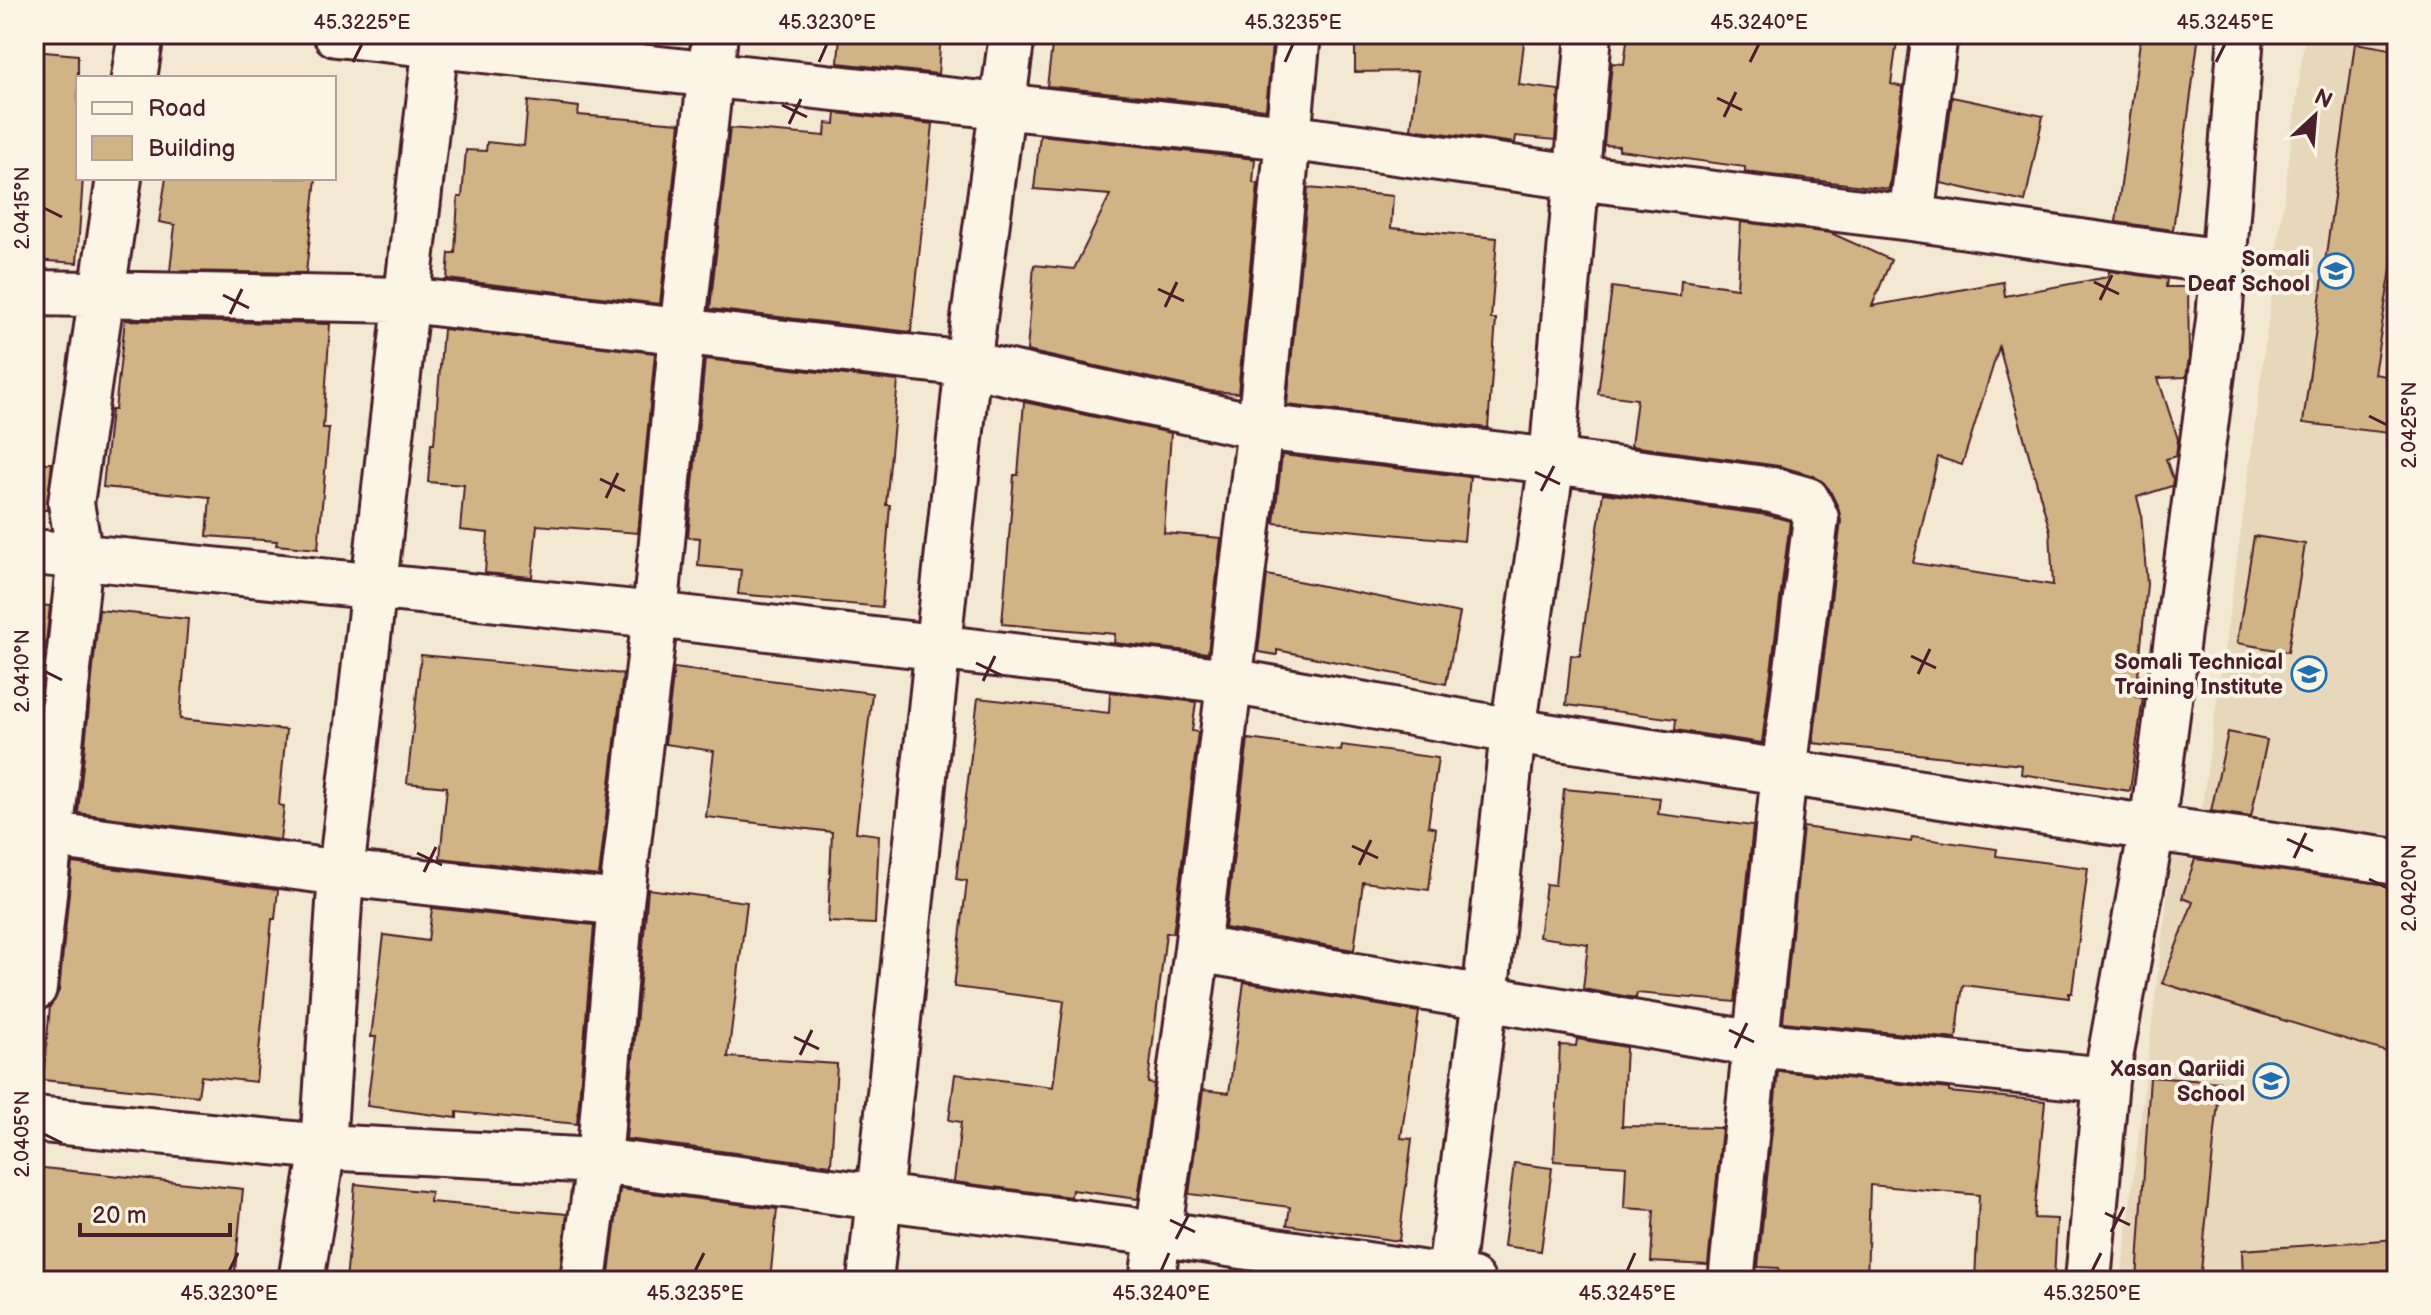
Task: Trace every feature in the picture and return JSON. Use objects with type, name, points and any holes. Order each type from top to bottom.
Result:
[{"type":"street","points":[[134,76],[141,34]]},
{"type":"street","points":[[336,34],[713,54],[1003,107],[1287,137],[1576,177],[1911,218],[2222,262]]},
{"type":"street","points":[[870,1281],[968,364],[1012,34]]},
{"type":"street","points":[[1152,1281],[1197,949],[1260,427],[1298,34]]},
{"type":"street","points":[[34,1119],[323,1147],[599,1161],[1157,1233],[1457,1280],[1513,731],[1552,461],[1589,34]]},
{"type":"street","points":[[1911,218],[1935,34]]},
{"type":"street","points":[[2088,1281],[2106,1080],[2152,828],[2219,320],[2241,34]]},
{"type":"street","points":[[301,1281],[323,1147],[341,873],[436,39]]},
{"type":"street","points":[[583,1281],[599,1161],[621,903],[655,615],[713,54]]},
{"type":"street","points":[[34,988],[80,557],[71,503],[119,180]]},
{"type":"street","points":[[34,293],[407,300],[968,364],[1260,427],[1772,490],[1807,500],[1816,518],[1784,772],[1731,1281]]},
{"type":"street","points":[[34,552],[655,615],[1230,681],[1513,731],[2397,862]]},
{"type":"street","points":[[52,835],[341,873],[621,903]]},
{"type":"street","points":[[1197,949],[1756,1044],[2106,1080]]},
{"type":"shaded area","points":[[2305,34],[2397,34],[2397,847],[2200,820],[2244,509]]},
{"type":"shaded area","name":"Xasan Qariidi School","points":[[2172,857],[2397,881],[2397,1281],[2121,1281]]},
{"type":"building","points":[[840,34],[941,34],[938,74],[838,63]]},
{"type":"building","points":[[1097,34],[1273,34],[1266,109],[1047,86],[1053,38],[1096,43]]},
{"type":"building","points":[[1355,34],[1525,34],[1519,85],[1559,90],[1555,140],[1516,136],[1515,143],[1411,129],[1418,71],[1355,72]]},
{"type":"building","points":[[1628,34],[1898,34],[1891,84],[1903,87],[1889,189],[1745,172],[1745,167],[1619,150],[1619,146],[1604,145],[1612,63],[1624,64]]},
{"type":"building","points":[[2141,34],[2199,34],[2173,230],[2116,222]]},
{"type":"building","points":[[2355,43],[2397,50],[2397,264],[2392,263],[2374,374],[2397,378],[2397,434],[2303,423]]},
{"type":"building","points":[[34,51],[78,55],[76,180],[83,180],[77,263],[34,260]]},
{"type":"building","points":[[1952,97],[2043,116],[2025,202],[1941,183]]},
{"type":"building","points":[[528,101],[579,107],[578,115],[680,123],[660,304],[447,279],[449,253],[455,253],[458,197],[462,197],[466,150],[486,151],[487,142],[524,146]]},
{"type":"building","points":[[836,113],[933,124],[911,332],[710,309],[730,128],[825,136],[826,123],[835,124]]},
{"type":"building","points":[[1040,135],[1255,159],[1253,183],[1258,184],[1238,393],[1210,391],[1027,351],[1034,265],[1074,269],[1110,195],[1034,189]]},
{"type":"building","points":[[166,180],[316,180],[306,273],[170,271],[175,225],[159,222]]},
{"type":"building","points":[[1308,188],[1393,196],[1391,228],[1497,238],[1491,319],[1496,319],[1488,428],[1287,405]]},
{"type":"building","points":[[1741,222],[1831,233],[1891,260],[1872,306],[2003,282],[2005,296],[2108,277],[2109,271],[2167,279],[2166,287],[2188,287],[2189,358],[2186,377],[2158,378],[2178,439],[2176,456],[2166,459],[2173,479],[2172,486],[2137,497],[2147,584],[2136,697],[2143,698],[2130,791],[2021,774],[2022,765],[1813,743],[1841,521],[1829,489],[1814,476],[1779,466],[1631,446],[1637,399],[1598,394],[1612,287],[1680,296],[1681,280],[1737,288]],"holes":[[[1999,347],[2050,531],[2053,585],[1913,563],[1938,457],[1962,465]]]},
{"type":"building","points":[[125,320],[330,324],[323,428],[329,428],[318,549],[276,545],[277,541],[207,536],[210,497],[103,487]]},
{"type":"building","points":[[443,329],[655,353],[638,533],[537,525],[532,577],[485,573],[488,533],[460,530],[464,485],[428,482]]},
{"type":"building","points":[[705,359],[898,381],[886,505],[890,505],[882,607],[738,594],[741,570],[698,566],[700,538],[688,537]]},
{"type":"building","points":[[1024,402],[1171,433],[1164,533],[1221,538],[1208,653],[1114,643],[1115,634],[1002,624],[1014,475],[1018,475]]},
{"type":"building","points":[[1282,455],[1470,477],[1464,541],[1274,523]]},
{"type":"building","points":[[34,463],[52,463],[47,510],[34,510]]},
{"type":"building","points":[[1603,493],[1767,515],[1790,521],[1762,743],[1675,730],[1676,719],[1566,705],[1571,655],[1580,656]]},
{"type":"building","points":[[2254,536],[2305,544],[2288,652],[2237,643]]},
{"type":"building","points":[[1267,575],[1460,613],[1446,684],[1277,650],[1277,655],[1258,652]]},
{"type":"building","points":[[34,605],[50,606],[34,752]]},
{"type":"building","points":[[99,610],[188,619],[180,719],[286,730],[279,805],[284,806],[280,840],[78,813]]},
{"type":"building","points":[[421,655],[623,674],[599,876],[440,858],[447,787],[407,783]]},
{"type":"building","points":[[674,668],[872,693],[856,832],[879,835],[875,924],[828,922],[832,832],[706,817],[714,751],[665,744]]},
{"type":"building","points":[[1110,692],[1196,702],[1192,731],[1198,732],[1173,933],[1166,933],[1148,1083],[1154,1084],[1138,1199],[1072,1190],[1071,1197],[954,1182],[961,1122],[949,1120],[955,1074],[1053,1087],[1064,1001],[954,987],[967,881],[956,879],[978,698],[1109,713]]},
{"type":"building","points":[[2228,732],[2267,740],[2251,817],[2211,811]]},
{"type":"building","points":[[1248,739],[1341,751],[1342,745],[1438,758],[1428,826],[1436,828],[1429,890],[1363,882],[1354,950],[1225,928]]},
{"type":"building","points":[[1564,789],[1660,798],[1658,814],[1753,826],[1735,1002],[1637,993],[1636,998],[1583,989],[1588,944],[1539,937],[1546,884],[1555,885]]},
{"type":"building","points":[[1803,827],[1911,842],[1912,837],[1997,849],[1996,856],[2088,868],[2069,998],[1963,985],[1956,1039],[1783,1022]]},
{"type":"building","points":[[2195,859],[2397,886],[2397,1055],[2162,983],[2193,902],[2182,898]]},
{"type":"building","points":[[72,863],[278,890],[275,919],[272,919],[256,1082],[201,1076],[198,1096],[43,1080],[50,1006],[59,991]]},
{"type":"building","points":[[648,889],[747,902],[728,1057],[837,1064],[831,1165],[626,1139]]},
{"type":"building","points":[[432,908],[594,925],[577,1124],[457,1112],[457,1118],[367,1106],[376,1037],[371,1037],[384,935],[428,941]]},
{"type":"building","points":[[1244,982],[1419,1012],[1401,1138],[1412,1139],[1399,1241],[1287,1225],[1290,1207],[1189,1194],[1203,1090],[1229,1093]]},
{"type":"building","points":[[1577,1039],[1626,1047],[1622,1126],[1722,1128],[1708,1265],[1651,1262],[1654,1210],[1624,1208],[1626,1166],[1554,1161],[1560,1045],[1576,1046]]},
{"type":"building","points":[[1778,1071],[2045,1101],[2034,1218],[2057,1219],[2054,1281],[1975,1281],[1979,1195],[1870,1185],[1867,1281],[1778,1281],[1779,1268],[1758,1267]]},
{"type":"building","points":[[2150,1077],[2220,1082],[2200,1281],[2137,1281]]},
{"type":"building","points":[[1514,1163],[1552,1168],[1541,1251],[1504,1246]]},
{"type":"building","points":[[34,1167],[243,1189],[234,1281],[34,1281]]},
{"type":"building","points":[[355,1184],[431,1192],[430,1202],[567,1214],[559,1281],[346,1281]]},
{"type":"building","points":[[620,1189],[777,1209],[770,1281],[608,1281]]},
{"type":"building","points":[[2397,1239],[2397,1281],[2243,1281],[2242,1250]]},
{"type":"place","name":"Somali Deaf School","points":[[2336,271]]},
{"type":"place","name":"Somali Technical Training Institute","points":[[2309,674]]},
{"type":"place","name":"Xasan Qariidi School","points":[[2271,1081]]}]
